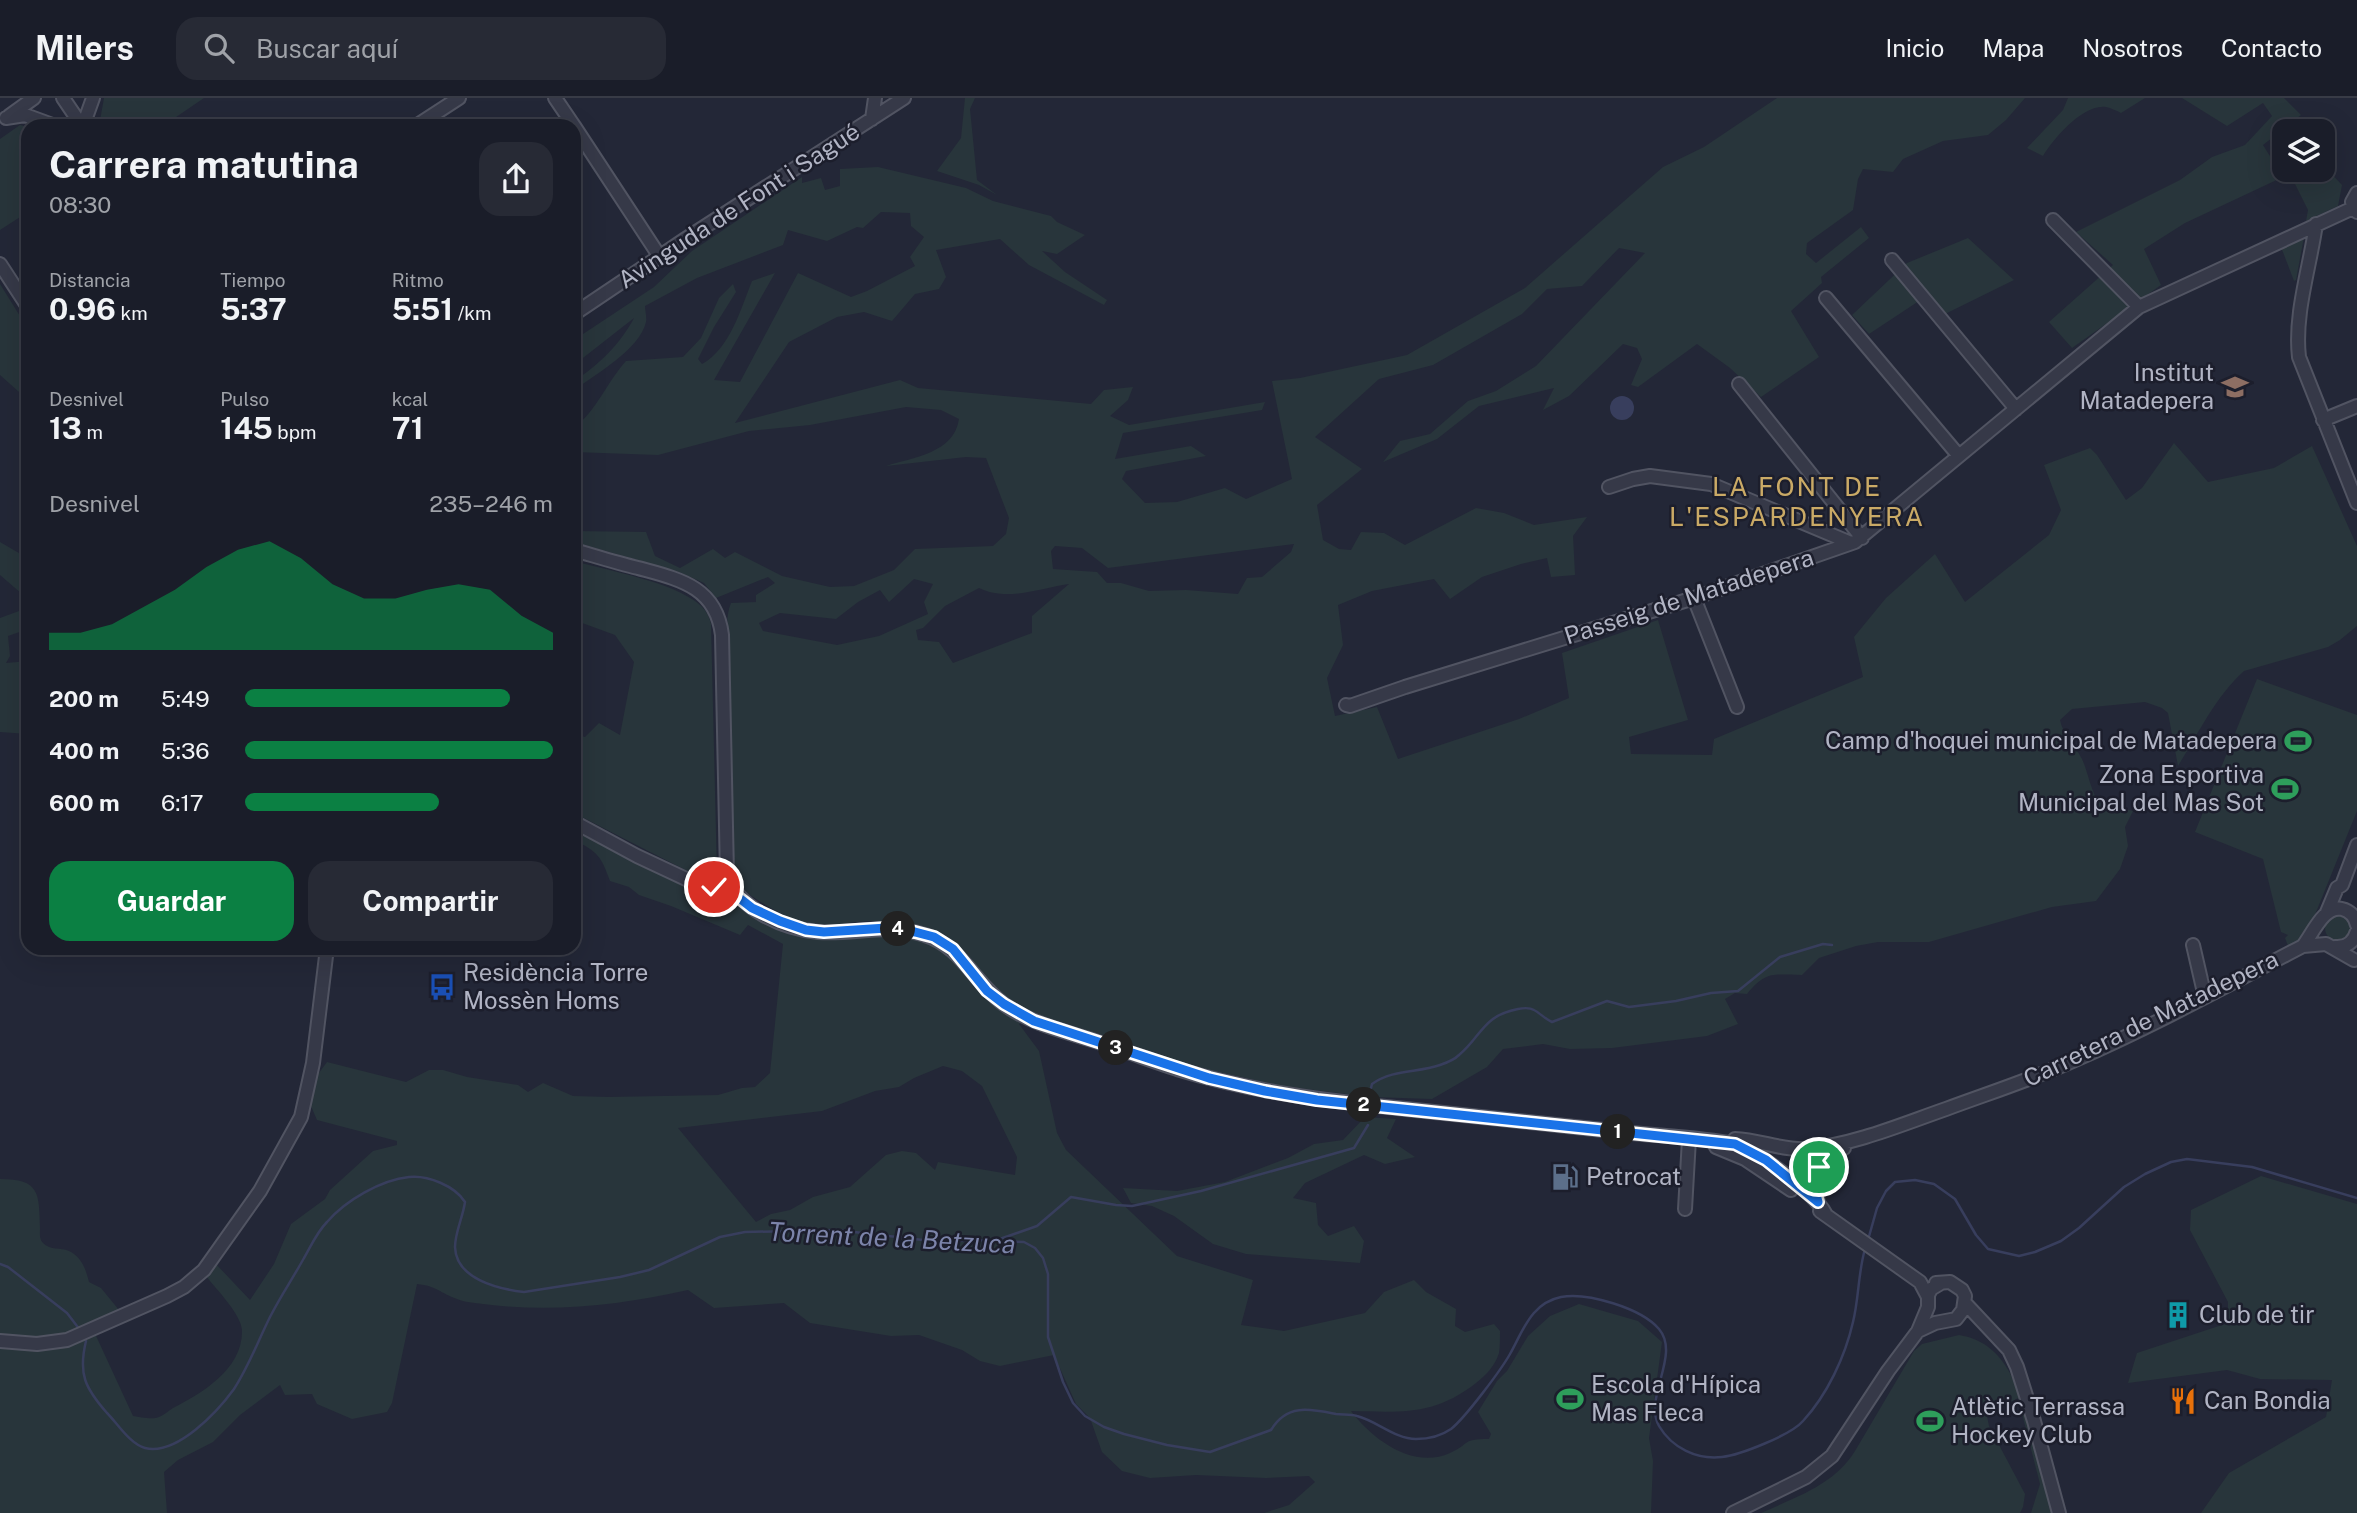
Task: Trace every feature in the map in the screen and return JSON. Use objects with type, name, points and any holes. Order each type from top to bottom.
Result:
[{"type":"street","points":[[34,98],[31,109],[34,117]]},
{"type":"street","points":[[3,120],[34,98]]},
{"type":"street","points":[[63,98],[78,119]]},
{"type":"street","points":[[86,119],[93,98]]},
{"type":"street","points":[[427,119],[459,98]]},
{"type":"street","points":[[555,98],[569,119]]},
{"type":"street","points":[[872,119],[875,98]]},
{"type":"street","name":"Avinguda de Font i Sagué","points":[[581,309],[776,179],[872,119],[885,104],[904,98]]},
{"type":"street","points":[[3,120],[25,115],[39,119]]},
{"type":"street","points":[[581,137],[660,257]]},
{"type":"street","points":[[2355,210],[2353,198],[2357,193]]},
{"type":"street","name":"Passeig de Matadepera","points":[[1346,705],[1391,694],[1405,687],[1694,598],[1856,541],[2139,307],[2316,224],[2355,210]]},
{"type":"street","points":[[2053,220],[2139,307]]},
{"type":"street","points":[[2316,224],[2298,341],[2299,357],[2357,502]]},
{"type":"street","points":[[1892,260],[2016,409]]},
{"type":"street","points":[[0,264],[21,296]]},
{"type":"street","points":[[1826,298],[1959,456]]},
{"type":"street","points":[[1739,384],[1856,541]]},
{"type":"street","points":[[2323,420],[2357,406]]},
{"type":"street","points":[[1609,487],[1650,476],[1711,484],[1856,541]]},
{"type":"street","points":[[581,552],[682,581],[703,594],[717,612],[722,635],[725,851],[729,881],[738,897],[752,908],[806,930],[824,932],[887,928],[934,937],[953,949],[987,991],[1034,1021],[1209,1078],[1317,1100],[1716,1141],[1745,1148],[1766,1160],[1821,1207],[1916,1279],[1935,1317],[1984,1326]]},
{"type":"street","points":[[1694,598],[1737,707]]},
{"type":"street","points":[[581,826],[695,884],[710,888],[719,887],[729,881]]},
{"type":"street","points":[[2353,916],[2342,903],[2342,885],[2357,845]]},
{"type":"street","points":[[2303,946],[2327,912],[2337,888],[2342,885]]},
{"type":"street","points":[[2327,912],[2337,908],[2353,916]]},
{"type":"street","points":[[2319,925],[2320,935],[2330,946],[2356,962]]},
{"type":"street","points":[[2303,946],[2344,947],[2356,933]]},
{"type":"street","points":[[2356,933],[2356,962]]},
{"type":"street","points":[[2193,945],[2205,997]]},
{"type":"street","name":"Carretera de Matadepera","points":[[1716,1141],[1731,1139],[1763,1142],[1786,1149],[1807,1149],[1845,1141],[1853,1142],[2063,1065],[2205,997],[2303,946]]},
{"type":"street","points":[[0,1341],[37,1344],[69,1340],[167,1296],[191,1282],[211,1261],[260,1191],[303,1112],[315,1052],[326,955]]},
{"type":"street","points":[[1693,1140],[1745,1159],[1821,1207]]},
{"type":"street","points":[[1685,1209],[1693,1140]]},
{"type":"street","points":[[1821,1207],[1814,1186],[1819,1167],[1834,1152],[1853,1142]]},
{"type":"street","points":[[1766,1160],[1774,1152],[1786,1149]]},
{"type":"street","points":[[1766,1160],[1771,1170],[1788,1183],[1795,1193]]},
{"type":"street","points":[[1916,1279],[1957,1285],[1962,1290],[1965,1303],[2008,1350],[2017,1367],[2031,1411],[2059,1513]]},
{"type":"street","points":[[1733,1513],[1806,1476],[1832,1456],[1918,1331],[1931,1289],[1941,1283]]},
{"type":"street","points":[[1918,1331],[1951,1320],[1963,1310],[1965,1303]]},
{"type":"shaded area","points":[[104,98],[204,98],[173,119],[100,119]]},
{"type":"shaded area","points":[[965,98],[975,98],[970,109],[977,180],[997,195],[979,185],[937,171],[961,138]]},
{"type":"shaded area","points":[[1777,98],[2025,98],[2006,120],[1988,135],[1943,141],[1903,159],[1893,172],[1863,169],[1858,179],[1853,210],[1807,243],[1806,254],[1816,263],[1861,227],[1869,238],[1821,277],[1822,283],[1791,311],[1819,357],[1761,397],[1730,368],[1697,344],[1638,387],[1631,385],[1642,359],[1637,348],[1623,344],[1569,396],[1543,410],[1554,388],[1479,406],[1437,439],[1383,462],[1400,441],[1430,434],[1468,401],[1496,391],[1536,366],[1645,253],[1619,248],[1582,286],[1547,289],[1522,314],[1433,365],[1379,379],[1315,437],[1362,469],[1317,505],[1323,540],[1339,549],[1351,550],[1361,532],[1384,533],[1405,545],[1476,508],[1504,513],[1534,525],[1587,517],[1573,536],[1575,575],[1551,577],[1547,558],[1482,577],[1450,599],[1434,579],[1372,591],[1338,605],[1343,645],[1327,678],[1335,716],[1377,707],[1398,759],[1519,719],[1569,698],[1562,653],[1658,620],[1688,720],[1629,737],[1631,754],[1712,755],[1714,739],[1863,677],[1854,637],[1886,598],[1935,554],[1965,602],[2049,535],[2061,510],[2044,465],[2090,448],[2126,500],[2142,488],[2174,443],[2208,482],[2274,468],[2312,446],[2357,546],[2357,626],[2328,647],[2244,671],[2216,704],[2178,766],[2168,713],[2162,708],[2145,702],[2072,709],[2060,720],[2082,759],[2098,801],[2133,811],[2125,827],[2128,846],[2120,869],[2096,901],[2052,907],[1929,942],[1878,942],[1819,958],[1802,975],[1766,977],[1747,994],[1735,993],[1725,999],[1738,1024],[1707,1036],[1612,1048],[1570,1049],[1543,1044],[1503,1049],[1487,1067],[1432,1099],[1371,1097],[1282,1086],[1173,1062],[1036,1018],[1029,1018],[1019,1024],[1039,1051],[1057,1133],[1066,1150],[1177,1256],[1253,1280],[1241,1325],[1284,1331],[1365,1313],[1384,1292],[1414,1280],[1426,1292],[1456,1309],[1455,1326],[1465,1332],[1494,1324],[1500,1331],[1497,1358],[1483,1377],[1461,1394],[1431,1407],[1416,1410],[1351,1411],[1370,1432],[1394,1449],[1422,1458],[1436,1457],[1457,1450],[1469,1441],[1489,1439],[1491,1434],[1478,1412],[1528,1336],[1550,1316],[1579,1304],[1638,1321],[1662,1342],[1649,1438],[1653,1461],[1651,1513],[1264,1513],[1289,1505],[1315,1482],[1309,1476],[1266,1478],[1196,1475],[1150,1478],[1122,1471],[1102,1452],[1090,1418],[1076,1404],[1054,1355],[1000,1366],[980,1361],[962,1350],[919,1335],[891,1336],[810,1323],[784,1303],[714,1308],[688,1290],[612,1303],[535,1308],[466,1302],[429,1286],[417,1284],[392,1403],[387,1412],[352,1419],[317,1404],[312,1394],[285,1395],[280,1385],[240,1415],[213,1442],[178,1460],[164,1472],[167,1513],[0,1513],[0,1179],[23,1182],[35,1190],[42,1241],[49,1247],[66,1250],[77,1257],[85,1268],[89,1282],[101,1288],[119,1310],[91,1325],[133,1416],[156,1418],[219,1378],[236,1357],[241,1344],[241,1324],[206,1276],[215,1263],[250,1300],[274,1264],[291,1224],[325,1199],[330,1190],[373,1151],[397,1145],[397,1141],[317,1120],[308,1099],[316,1077],[327,1062],[406,1082],[429,1070],[443,1070],[467,1077],[518,1085],[528,1092],[543,1083],[573,1096],[609,1097],[718,1095],[755,1087],[770,1073],[783,944],[748,925],[740,935],[610,881],[598,856],[581,844],[581,831],[708,894],[720,891],[751,915],[785,930],[907,935],[920,938],[947,954],[976,988],[984,979],[961,951],[937,933],[891,922],[866,921],[825,925],[805,923],[770,908],[751,896],[740,884],[733,858],[730,820],[730,658],[727,618],[731,603],[756,602],[756,595],[775,583],[768,577],[716,598],[704,583],[679,572],[581,544],[581,531],[646,532],[655,556],[680,568],[713,549],[725,558],[735,552],[782,576],[830,587],[854,586],[894,570],[915,549],[993,546],[1006,534],[1009,518],[986,458],[966,457],[886,466],[931,452],[949,439],[956,430],[959,419],[941,410],[906,407],[810,425],[749,431],[658,455],[581,452],[581,422],[626,361],[683,357],[701,338],[719,298],[733,284],[736,292],[698,359],[702,364],[712,357],[727,338],[752,281],[775,273],[714,380],[740,382],[798,273],[851,297],[915,266],[910,257],[924,237],[911,226],[910,213],[881,212],[863,228],[857,227],[827,241],[788,230],[783,245],[697,278],[645,306],[646,322],[635,342],[616,360],[581,385],[581,376],[608,353],[634,318],[581,360],[581,335],[654,287],[692,251],[802,177],[802,183],[821,178],[825,190],[840,186],[840,169],[878,167],[966,188],[993,201],[1051,216],[1057,222],[1085,235],[1057,254],[1042,251],[1065,272],[1107,300],[1104,305],[1029,265],[1000,239],[936,250],[946,277],[939,289],[915,294],[892,321],[864,312],[837,317],[789,342],[735,423],[900,380],[918,388],[1091,404],[1104,390],[1133,387],[1128,400],[1110,416],[1129,425],[1265,402],[1262,410],[1123,433],[1115,459],[1191,446],[1206,456],[1126,471],[1122,479],[1145,503],[1177,502],[1225,488],[1246,499],[1292,479],[1272,381],[1300,378],[1407,355],[1525,288],[1663,167],[1704,147]],"holes":[[[1294,544],[1291,552],[1262,577],[1247,578],[1238,594],[1186,590],[1149,591],[1121,583],[1107,583],[1097,572],[1053,569],[1051,551],[1055,546],[1082,548],[1108,568]],[[914,579],[933,584],[924,602],[928,614],[879,636],[837,645],[763,631],[759,623],[780,613],[836,619],[880,590],[889,602]],[[1069,584],[1032,616],[1032,633],[953,663],[939,642],[918,640],[916,630],[923,628],[945,606],[979,588],[1013,594]],[[943,1066],[962,1071],[982,1086],[1017,1157],[1015,1175],[938,1162],[935,1170],[916,1153],[902,1151],[886,1155],[850,1187],[813,1197],[790,1210],[771,1214],[756,1222],[678,1128],[822,1111],[875,1091],[899,1087]]]},
{"type":"shaded area","points":[[2068,98],[2145,98],[2121,113],[2106,107],[2097,107],[2079,116],[2043,156],[2027,148],[2063,110]]},
{"type":"shaded area","points":[[2182,98],[2284,98],[2301,115],[2296,119],[2272,119],[2272,138],[2263,145],[2272,159],[2272,182],[2185,223],[2144,249],[2161,285],[2072,348],[2049,322],[2113,265],[2076,232],[2180,180],[2212,157],[2245,145],[2272,116],[2263,103],[2227,126]]},
{"type":"shaded area","points":[[21,125],[21,216],[0,230],[0,139]]},
{"type":"shaded area","points":[[2335,178],[2342,185],[2338,206],[2306,221],[2308,210],[2294,182],[2335,182]]},
{"type":"shaded area","points":[[2304,237],[2296,280],[2294,281],[2281,247]]},
{"type":"shaded area","points":[[1968,238],[2014,280],[1945,314],[1925,297],[1869,334],[1852,315],[1907,263]]},
{"type":"shaded area","points":[[0,284],[21,318],[21,394],[0,375]]},
{"type":"shaded area","points":[[0,542],[21,554],[21,593],[0,575]]},
{"type":"shaded area","points":[[581,563],[674,590],[700,605],[708,616],[711,624],[717,875],[713,881],[707,881],[581,817],[581,736],[585,737],[599,723],[620,735],[634,662],[615,635],[581,623]]},
{"type":"shaded area","points":[[21,600],[21,631],[8,636],[10,656],[6,663],[21,662],[21,734],[0,732],[0,618],[19,611]]},
{"type":"shaded area","name":"Zona Esportiva Municipal del Mas Sot","points":[[2257,679],[2357,715],[2357,811],[2310,927],[2301,940],[2288,946],[2285,938],[2288,935],[2281,932],[2263,859],[2195,832]]},
{"type":"shaded area","points":[[2338,915],[2348,918],[2351,928],[2348,938],[2338,941],[2328,938],[2325,928],[2328,918]]},
{"type":"shaded area","points":[[1365,1117],[1396,1119],[1387,1138],[1415,1157],[1385,1164],[1364,1155],[1305,1183],[1293,1198],[1316,1203],[1318,1225],[1328,1236],[1354,1226],[1364,1241],[1360,1263],[1246,1254],[1213,1244],[1174,1216],[1152,1206],[1131,1203],[1123,1188],[1177,1191],[1225,1182],[1288,1158],[1314,1144],[1343,1140]]},
{"type":"shaded area","points":[[2261,1176],[2357,1204],[2357,1513],[2201,1513],[2229,1473],[2326,1417],[2332,1380],[2260,1379],[2227,1370],[2128,1383],[2137,1353],[2228,1323],[2228,1302],[2190,1230],[2191,1210]]},
{"type":"shaded area","name":"Atlètic Terrassa Hockey Club","points":[[1959,1335],[1977,1340],[1992,1350],[2013,1379],[2026,1415],[2053,1513],[2031,1513],[2040,1484],[2018,1398],[1987,1416],[1989,1426],[2025,1494],[2020,1513],[1761,1513],[1813,1489],[1836,1473],[1855,1451],[1914,1351],[1922,1344]]},
{"type":"water","points":[[1617,396],[1627,396],[1634,403],[1634,413],[1627,420],[1617,420],[1610,413],[1610,403]]},
{"type":"waterway","points":[[1371,1088],[1372,1084],[1388,1076],[1452,1060],[1467,1048],[1490,1022],[1506,1012],[1530,1008],[1552,1022],[1607,1001],[1629,1007],[1738,991],[1780,957],[1823,944],[1832,945]]},
{"type":"waterway","points":[[997,1240],[1037,1226],[1071,1197],[1132,1206],[1201,1191],[1354,1148],[1368,1125]]},
{"type":"waterway","name":"Torrent de la Betzuca","points":[[1868,1240],[1877,1208],[1886,1191],[1895,1182],[1915,1180],[1934,1184],[1955,1199],[1976,1235],[1988,1249],[2019,1256],[2061,1241],[2124,1187],[2171,1162],[2187,1159],[2252,1167],[2357,1198]]},
{"type":"waterway","name":"Torrent de la Betzuca","points":[[83,1336],[86,1341],[83,1363],[85,1380],[99,1404],[125,1433],[145,1448],[157,1449],[183,1439],[218,1409],[234,1389],[278,1302],[327,1222],[365,1192],[387,1182],[416,1177],[448,1187],[465,1202],[455,1247],[457,1258],[470,1275],[491,1285],[524,1292],[649,1270],[720,1237],[745,1232],[837,1230],[940,1242],[1024,1242],[1035,1248],[1043,1258],[1048,1274],[1048,1337],[1073,1403],[1085,1416],[1104,1427],[1167,1445],[1210,1452],[1271,1430],[1284,1415],[1300,1410],[1357,1416],[1408,1438],[1443,1434],[1457,1423],[1482,1393],[1505,1361],[1529,1319],[1542,1305],[1561,1297],[1599,1299],[1640,1314],[1651,1321],[1665,1339],[1664,1364],[1655,1403],[1655,1415],[1664,1434],[1686,1451],[1703,1457],[1722,1457],[1777,1438],[1797,1426],[1812,1411],[1834,1375],[1850,1335],[1865,1249]]},
{"type":"waterway","name":"Torrent de la Betzuca","points":[[0,1264],[8,1267],[67,1313],[80,1330]]},
{"type":"place","name":"Institut Matadepera","points":[[2235,387]]},
{"type":"place","name":"Camp d'hoquei municipal de Matadepera","points":[[2298,741]]},
{"type":"place","name":"Zona Esportiva Municipal del Mas Sot","points":[[2285,789]]},
{"type":"place","name":"Residència Torre Mossèn Homs","points":[[442,987]]},
{"type":"place","name":"Petrocat","points":[[1565,1177]]},
{"type":"place","name":"Club de tir","points":[[2178,1315]]},
{"type":"place","name":"Escola d'Hípica Mas Fleca","points":[[1570,1399]]},
{"type":"place","name":"Can Bondia","points":[[2183,1401]]},
{"type":"place","name":"Atlètic Terrassa Hockey Club","points":[[1930,1421]]},
{"type":"district","name":"LA FONT DE L'ESPARDENYERA","points":[[1797,502]]},
{"type":"route","points":[[714,887],[729,881],[738,897],[752,908],[806,930],[824,932],[887,928],[934,937],[953,949],[987,991],[1018,1013],[1034,1021],[1209,1078],[1317,1100],[1735,1144],[1766,1160],[1818,1202],[1814,1186],[1819,1167]]}]
